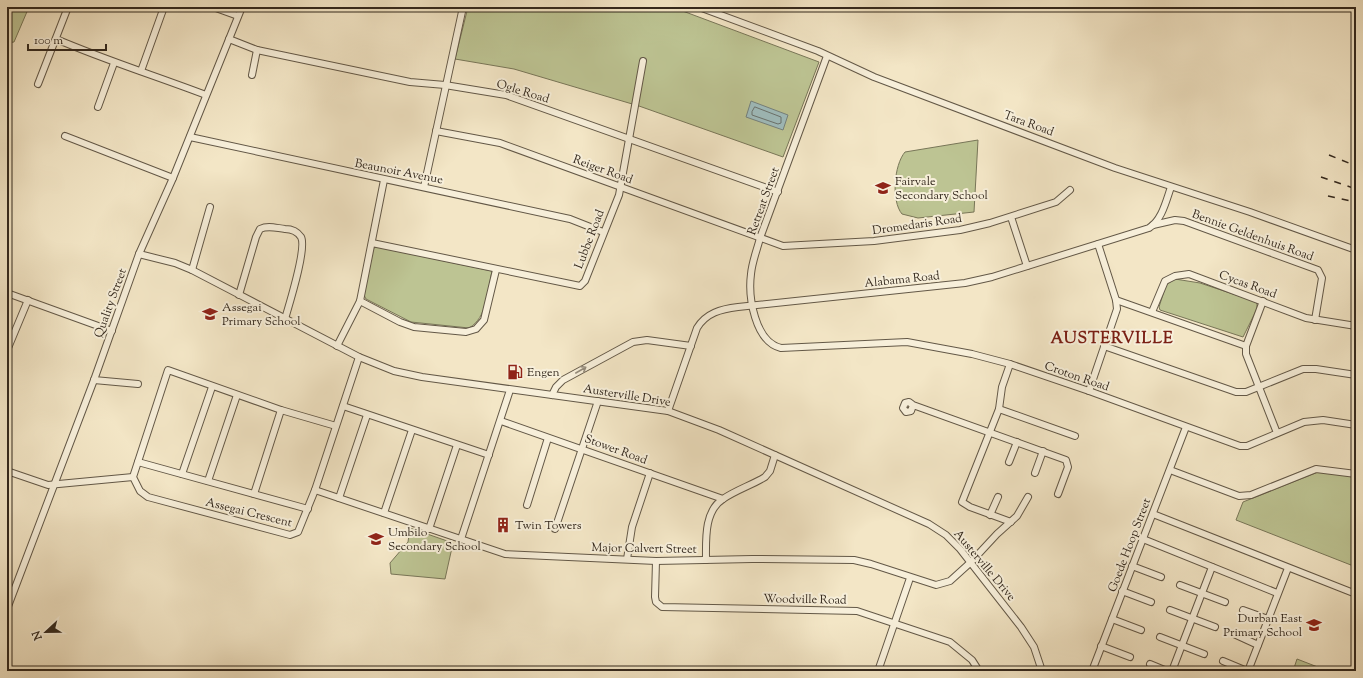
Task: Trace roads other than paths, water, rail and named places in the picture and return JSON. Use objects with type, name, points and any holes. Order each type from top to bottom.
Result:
[{"type":"street","points":[[38,84],[68,7]]},
{"type":"street","points":[[141,71],[164,7]]},
{"type":"street","points":[[213,7],[238,16]]},
{"type":"street","name":"Quality Street","points":[[7,609],[94,380],[139,254],[173,178],[242,7]]},
{"type":"street","points":[[424,187],[463,7]]},
{"type":"street","name":"Tara Road","points":[[699,7],[828,56],[874,77],[1171,187],[1250,212],[1356,250]]},
{"type":"street","points":[[56,39],[114,63],[141,71],[206,95]]},
{"type":"street","name":"Ogle Road","points":[[229,39],[257,50],[410,82],[445,85],[517,98],[629,140],[778,192]]},
{"type":"street","points":[[252,75],[257,50]]},
{"type":"street","name":"Retreat Street","points":[[781,348],[769,343],[765,338],[752,305],[752,268],[760,238],[828,56]]},
{"type":"street","name":"Lubbe Road","points":[[372,243],[496,270],[580,286],[585,280],[617,199],[643,61]]},
{"type":"street","points":[[98,107],[114,63]]},
{"type":"street","name":"Reiger Road","points":[[436,131],[500,143],[760,238]]},
{"type":"street","points":[[65,136],[173,178]]},
{"type":"street","name":"Beaunoir Avenue","points":[[190,137],[384,180],[570,218],[603,232]]},
{"type":"street","points":[[337,346],[360,301],[384,180]]},
{"type":"street","points":[[1154,225],[1160,215],[1171,187]]},
{"type":"street","name":"Dromedaris Road","points":[[760,238],[778,244],[791,246],[874,241],[952,232],[1011,217],[1058,201],[1070,190]]},
{"type":"street","points":[[192,270],[210,207]]},
{"type":"street","points":[[1011,217],[1027,266]]},
{"type":"street","name":"Bennie Geldenhuis Road","points":[[1154,225],[1175,220],[1184,220],[1318,270],[1322,278],[1315,320]]},
{"type":"street","name":"Alabama Road","points":[[668,411],[697,328],[709,315],[726,308],[965,283],[1027,266],[1144,230],[1154,225]]},
{"type":"street","points":[[240,295],[256,237],[260,229],[269,227],[295,231],[301,238],[302,247],[297,276],[285,318]]},
{"type":"street","points":[[1088,391],[1115,316],[1116,300],[1098,244]]},
{"type":"street","name":"Austerville Drive","points":[[139,254],[175,263],[192,270],[359,357],[407,374],[510,390],[668,411],[719,430],[929,524],[953,542],[971,562],[1028,636],[1038,657],[1042,671]]},
{"type":"street","points":[[360,301],[408,325],[460,332],[471,331],[484,320],[496,270]]},
{"type":"street","name":"Cycas Road","points":[[1152,312],[1164,281],[1181,274],[1194,276],[1315,320],[1356,326]]},
{"type":"street","points":[[7,293],[112,331]]},
{"type":"street","points":[[8,348],[28,300]]},
{"type":"street","points":[[1116,300],[1246,346]]},
{"type":"street","points":[[1263,301],[1246,346],[1246,354],[1277,432]]},
{"type":"street","points":[[552,395],[556,387],[563,380],[633,342],[647,340],[691,346]]},
{"type":"street","name":"Croton Road","points":[[781,348],[907,342],[972,354],[1010,364],[1240,446],[1247,446],[1277,432],[1314,420],[1356,425]]},
{"type":"street","points":[[1104,346],[1236,392],[1246,392],[1310,368],[1356,375]]},
{"type":"street","name":"Assegai Crescent","points":[[133,477],[140,491],[148,497],[290,535],[298,532],[315,490],[359,357]]},
{"type":"street","points":[[1010,364],[1002,388],[999,409],[962,502],[965,505],[1011,522]]},
{"type":"street","points":[[7,471],[44,484],[54,485],[133,477],[168,370],[212,387],[281,410],[336,426]]},
{"type":"street","points":[[94,380],[138,384]]},
{"type":"street","points":[[182,474],[212,387]]},
{"type":"street","points":[[461,539],[510,390]]},
{"type":"street","points":[[208,481],[236,395]]},
{"type":"street","points":[[555,529],[598,401]]},
{"type":"street","points":[[913,405],[989,431],[1067,461],[1068,467],[1058,494]]},
{"type":"street","points":[[343,406],[366,415],[489,455]]},
{"type":"street","points":[[999,409],[1075,436]]},
{"type":"street","points":[[254,494],[281,410]]},
{"type":"street","points":[[339,498],[366,415]]},
{"type":"street","name":"Stower Road","points":[[500,421],[723,499]]},
{"type":"street","name":"Goede Hoop Street","points":[[1092,671],[1186,427]]},
{"type":"street","points":[[384,513],[412,430]]},
{"type":"street","points":[[527,505],[548,438]]},
{"type":"street","points":[[1009,462],[1017,442]]},
{"type":"street","points":[[429,529],[457,445]]},
{"type":"street","points":[[1035,473],[1043,451]]},
{"type":"street","points":[[706,560],[708,526],[716,507],[723,499],[765,477],[775,455]]},
{"type":"street","points":[[138,462],[308,510]]},
{"type":"street","points":[[1170,470],[1239,496],[1251,495],[1316,469],[1356,474]]},
{"type":"street","points":[[626,559],[632,527],[650,473]]},
{"type":"street","name":"Major Calvert Street","points":[[315,490],[505,554],[656,561],[854,560],[871,564],[931,584],[943,584],[950,581],[971,562],[1018,516],[1028,496]]},
{"type":"street","points":[[990,515],[998,497]]},
{"type":"street","points":[[1153,514],[1356,594]]},
{"type":"street","points":[[997,518],[998,534]]},
{"type":"street","points":[[1143,539],[1277,593]]},
{"type":"street","name":"Woodville Road","points":[[656,561],[655,598],[656,602],[662,607],[857,611],[894,622],[956,646],[972,660],[979,671]]},
{"type":"street","points":[[1132,566],[1161,577]]},
{"type":"street","points":[[1172,671],[1212,567]]},
{"type":"street","points":[[1223,662],[1248,671],[1277,593],[1288,568]]},
{"type":"street","points":[[878,671],[910,578]]},
{"type":"street","points":[[1180,585],[1225,602]]},
{"type":"street","points":[[7,588],[15,588]]},
{"type":"street","points":[[1122,591],[1151,602]]},
{"type":"street","points":[[1170,610],[1215,627]]},
{"type":"street","points":[[1243,610],[1268,619]]},
{"type":"street","points":[[1112,619],[1141,630]]},
{"type":"street","points":[[1234,634],[1258,645]]},
{"type":"street","points":[[1160,637],[1204,654]]},
{"type":"street","points":[[1101,646],[1130,657]]},
{"type":"street","points":[[1150,664],[1167,671]]},
{"type":"water","points":[[751,101],[788,115],[783,130],[746,117]]},
{"type":"railway","points":[[1329,155],[1356,166]]},
{"type":"railway","points":[[1321,177],[1356,189]]},
{"type":"railway","points":[[1328,196],[1356,202]]},
{"type":"place","name":"Fairvale Secondary School","points":[[883,188]]},
{"type":"place","name":"Assegai Primary School","points":[[210,314]]},
{"type":"place","name":"Engen","points":[[515,372]]},
{"type":"place","name":"Twin Towers","points":[[503,525]]},
{"type":"place","name":"Umbilo Secondary School","points":[[376,539]]},
{"type":"place","name":"Durban East Primary School","points":[[1314,625]]},
{"type":"district","name":"AUSTERVILLE","points":[[1112,337]]}]
